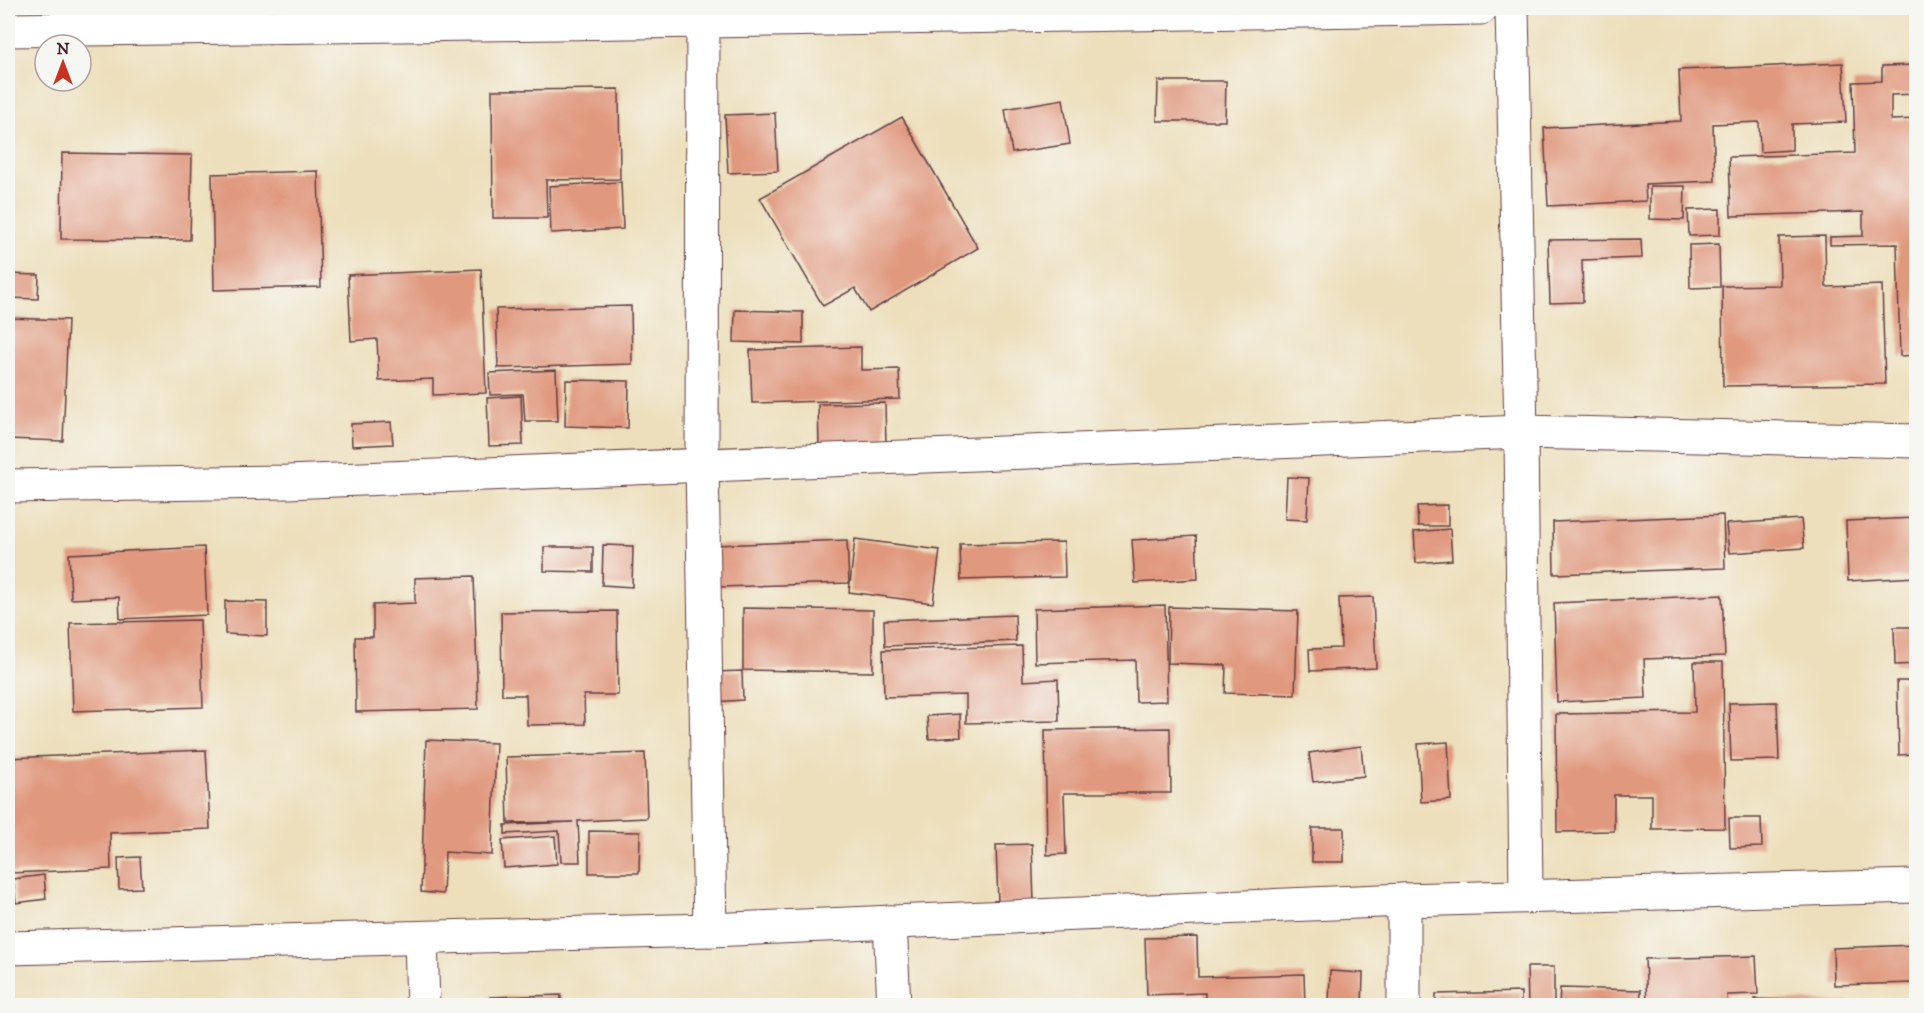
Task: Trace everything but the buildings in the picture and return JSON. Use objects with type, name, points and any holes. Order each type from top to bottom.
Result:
[{"type":"street","points":[[8,30],[703,14],[1481,8]]},
{"type":"street","points":[[1512,8],[1521,432],[1526,896]]},
{"type":"street","points":[[703,14],[702,464],[710,930]]},
{"type":"street","points":[[8,486],[287,482],[1521,432],[1917,441]]},
{"type":"street","points":[[8,948],[710,930],[1404,900],[1917,886]]},
{"type":"street","points":[[1404,900],[1404,1005]]},
{"type":"street","points":[[890,922],[894,1005]]},
{"type":"street","points":[[421,938],[423,1005]]}]
